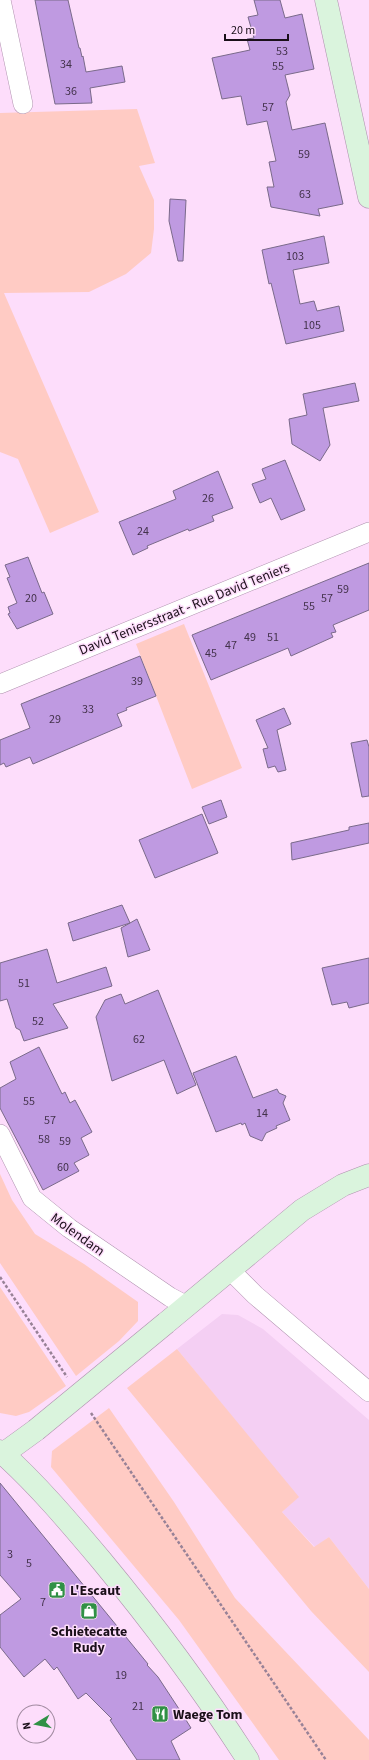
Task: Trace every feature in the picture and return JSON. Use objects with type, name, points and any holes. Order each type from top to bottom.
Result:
[{"type":"street","points":[[1,0],[23,104]]},
{"type":"street","points":[[326,0],[369,197]]},
{"type":"street","name":"David Teniersstraat - Rue David Teniers","points":[[0,684],[369,532]]},
{"type":"street","name":"Molendam","points":[[0,1134],[32,1198],[91,1244],[170,1297],[187,1306]]},
{"type":"street","points":[[248,1760],[176,1655],[134,1600],[73,1527],[29,1478],[1,1453],[36,1430],[302,1210],[343,1185],[369,1175]]},
{"type":"street","points":[[230,1270],[254,1295],[369,1392]]},
{"type":"path","points":[[0,1277],[71,1384]]},
{"type":"path","points":[[89,1410],[326,1760]]},
{"type":"shaded area","points":[[137,109],[155,163],[139,166],[154,200],[154,229],[151,253],[126,274],[89,292],[4,293],[99,512],[50,533],[18,459],[0,452],[0,113]]},
{"type":"shaded area","points":[[184,624],[242,768],[192,789],[136,644]]},
{"type":"shaded area","points":[[0,1174],[12,1200],[35,1234],[84,1264],[138,1302],[138,1321],[119,1341],[76,1376],[0,1263]]},
{"type":"shaded area","points":[[0,1287],[66,1386],[29,1412],[16,1416],[0,1413]]},
{"type":"shaded area","points":[[222,1314],[238,1315],[263,1329],[369,1420],[369,1589],[329,1537],[315,1547],[282,1512],[298,1497],[177,1349]]},
{"type":"shaded area","points":[[177,1349],[299,1497],[282,1512],[314,1547],[329,1537],[369,1589],[369,1672],[311,1611],[127,1388]]},
{"type":"shaded area","points":[[109,1408],[174,1502],[235,1598],[369,1740],[369,1760],[279,1760],[179,1620],[51,1467],[52,1451]]},
{"type":"building","points":[[35,0],[68,0],[86,72],[122,66],[125,82],[90,88],[92,103],[55,104]]},
{"type":"building","points":[[254,0],[280,0],[285,18],[302,14],[314,69],[285,75],[290,95],[286,102],[292,130],[325,123],[343,204],[318,209],[320,216],[271,207],[267,187],[274,187],[269,162],[276,161],[267,121],[247,125],[241,96],[222,99],[212,58],[250,50],[247,39],[254,38],[248,17],[258,15]]},
{"type":"building","points":[[170,199],[186,200],[183,261],[178,261],[169,221]]},
{"type":"building","points":[[324,236],[329,263],[293,270],[300,304],[314,301],[317,311],[339,306],[344,331],[286,344],[271,283],[269,284],[262,250]]},
{"type":"building","points":[[355,383],[359,401],[323,408],[330,445],[320,461],[292,444],[289,419],[307,415],[303,394]]},
{"type":"building","points":[[285,460],[305,510],[281,520],[271,498],[260,503],[252,484],[266,479],[262,469]]},
{"type":"building","points":[[218,471],[233,508],[212,516],[214,521],[189,531],[188,529],[147,546],[148,548],[133,555],[119,522],[176,499],[173,491]]},
{"type":"building","points":[[28,557],[42,593],[44,592],[53,614],[17,629],[8,614],[10,613],[8,607],[17,603],[7,578],[10,577],[5,565]]},
{"type":"building","points":[[369,563],[369,610],[333,625],[336,632],[331,633],[333,637],[291,656],[288,648],[211,680],[192,635]]},
{"type":"building","points":[[140,656],[156,696],[126,708],[127,710],[117,714],[122,726],[33,764],[30,757],[6,767],[4,763],[0,765],[0,740],[30,728],[21,704]]},
{"type":"building","points":[[284,708],[291,724],[277,730],[286,770],[278,772],[275,766],[268,768],[263,749],[268,748],[256,720]]},
{"type":"building","points":[[367,740],[369,747],[369,796],[362,797],[351,743]]},
{"type":"building","points":[[221,800],[227,817],[209,824],[202,807]]},
{"type":"building","points":[[202,814],[218,853],[155,878],[139,840]]},
{"type":"building","points":[[369,823],[369,843],[292,860],[291,843],[349,830],[349,827]]},
{"type":"building","points":[[122,905],[130,923],[73,941],[68,923]]},
{"type":"building","points":[[137,919],[150,950],[128,957],[121,928]]},
{"type":"building","points":[[47,949],[57,983],[106,967],[112,986],[53,1004],[68,1028],[24,1041],[20,1030],[16,1028],[7,999],[0,1001],[0,963]]},
{"type":"building","points":[[369,958],[369,1003],[349,1008],[347,1002],[332,1005],[322,968]]},
{"type":"building","points":[[158,990],[196,1085],[177,1094],[164,1060],[112,1081],[96,1017],[105,1000],[121,994],[125,1004]]},
{"type":"building","points":[[39,1047],[62,1094],[65,1092],[70,1103],[75,1100],[92,1132],[81,1138],[89,1155],[74,1163],[79,1171],[43,1190],[0,1108],[0,1088],[16,1079],[10,1062]]},
{"type":"building","points":[[236,1056],[253,1098],[277,1089],[279,1093],[286,1096],[283,1103],[290,1120],[276,1126],[277,1128],[266,1133],[262,1141],[250,1136],[245,1123],[216,1132],[193,1073]]},
{"type":"building","points":[[0,1483],[148,1664],[147,1665],[158,1677],[181,1712],[191,1728],[171,1741],[180,1760],[137,1760],[110,1720],[112,1719],[86,1693],[78,1699],[57,1667],[54,1670],[45,1659],[24,1677],[0,1647],[0,1615],[21,1599],[0,1575]]},
{"type":"place","name":"L'Escaut","points":[[57,1590]]},
{"type":"place","name":"Schietecatte Rudy","points":[[89,1611]]},
{"type":"place","name":"Waege Tom","points":[[160,1714]]}]
